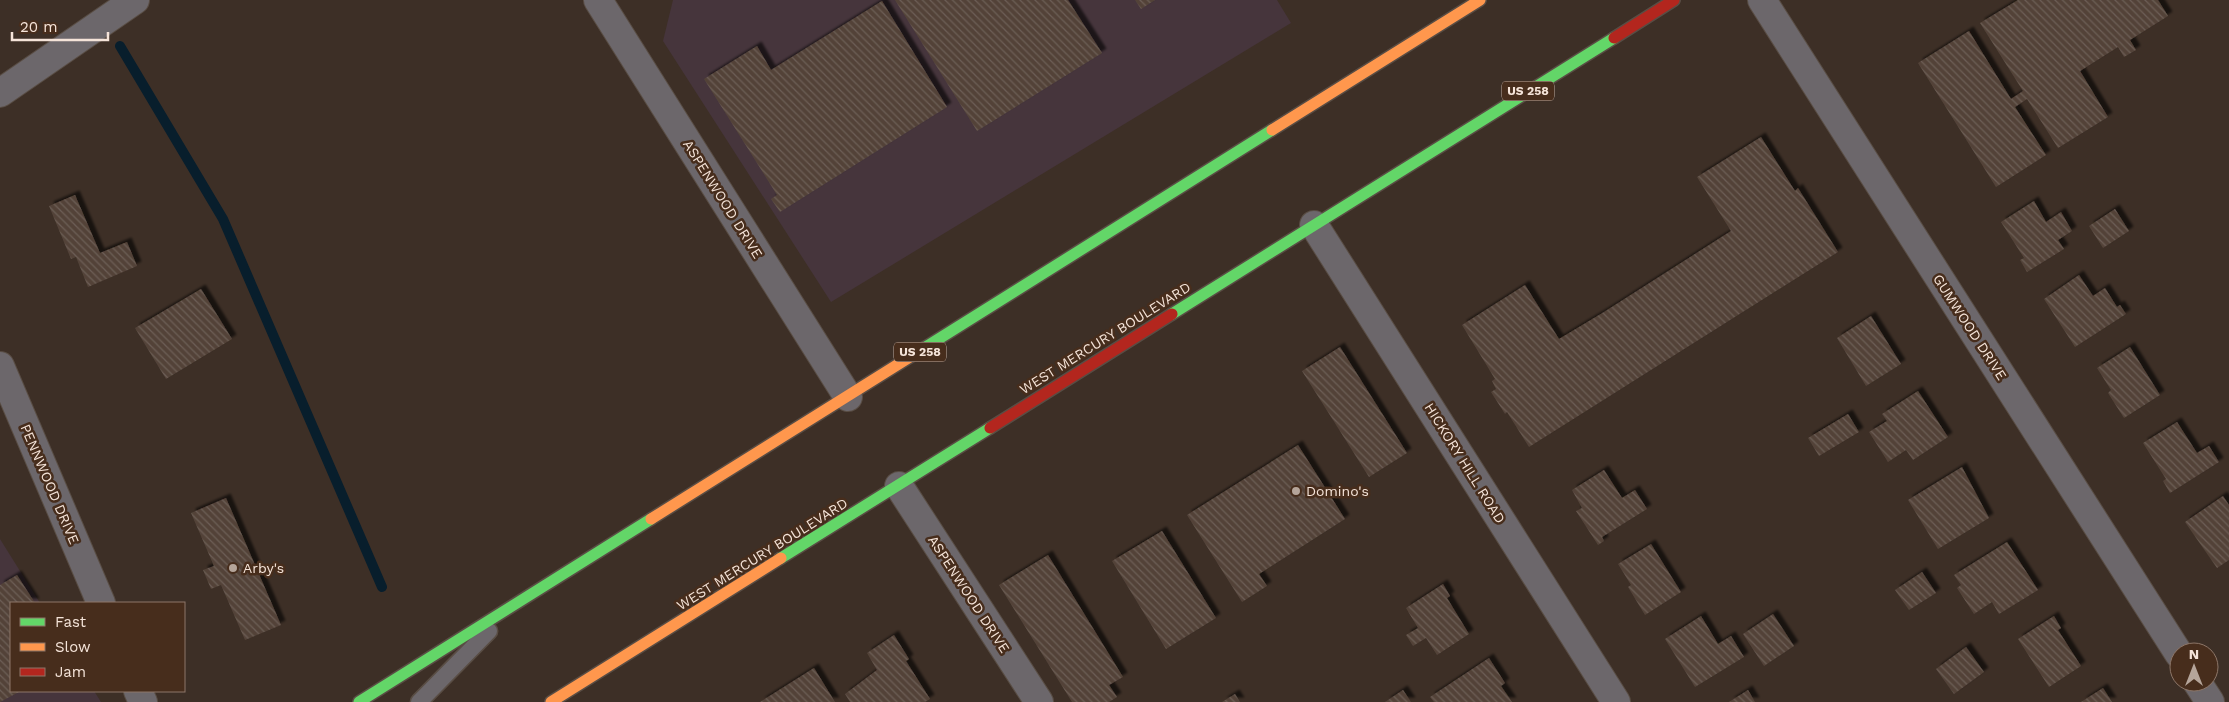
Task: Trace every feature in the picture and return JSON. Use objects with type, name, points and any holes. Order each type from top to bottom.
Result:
[{"type":"highway","name":"US 258","points":[[359,702],[1480,0]]},
{"type":"highway","name":"WEST MERCURY BOULEVARD","points":[[551,702],[1674,0]]},
{"type":"street","points":[[0,93],[135,0]]},
{"type":"street","name":"ASPENWOOD DRIVE","points":[[598,0],[848,397]]},
{"type":"street","name":"GUMWOOD DRIVE","points":[[1762,0],[2171,642]]},
{"type":"street","name":"HICKORY HILL ROAD","points":[[1314,225],[1616,702]]},
{"type":"street","name":"PENNWOOD DRIVE","points":[[0,366],[100,602]]},
{"type":"street","name":"ASPENWOOD DRIVE","points":[[899,486],[1039,702]]},
{"type":"lane","points":[[419,702],[515,604]]},
{"type":"shaded area","points":[[673,0],[1277,0],[1291,23],[831,302],[663,41]]},
{"type":"shaded area","points":[[0,539],[39,602],[10,602],[10,692],[95,692],[101,702],[0,702]]},
{"type":"building","points":[[895,0],[1068,0],[1102,53],[977,131]]},
{"type":"building","points":[[1135,0],[1155,0],[1141,9]]},
{"type":"building","points":[[2018,0],[2158,0],[2168,16],[2130,40],[2136,50],[2124,57],[2118,47],[2080,71],[2108,117],[2058,148],[2027,99],[2015,107],[2046,155],[1996,187],[1918,63],[1969,31],[2011,99],[2023,91],[1980,23]]},
{"type":"building","points":[[882,1],[947,107],[780,212],[771,199],[777,195],[704,79],[757,46],[771,70]]},
{"type":"building","points":[[1761,137],[1795,191],[1798,188],[1838,252],[1529,447],[1507,412],[1505,414],[1491,392],[1496,389],[1492,381],[1495,379],[1462,325],[1525,285],[1559,339],[1604,312],[1731,231],[1697,177]]},
{"type":"building","points":[[75,195],[100,253],[127,242],[137,266],[88,287],[76,257],[71,259],[49,206]]},
{"type":"building","points":[[2034,201],[2046,222],[2061,212],[2072,231],[2058,240],[2064,249],[2027,272],[2020,260],[2024,258],[2001,222]]},
{"type":"building","points":[[2115,209],[2129,231],[2103,248],[2089,226]]},
{"type":"building","points":[[2079,275],[2093,296],[2105,288],[2117,307],[2120,305],[2126,314],[2075,347],[2044,299]]},
{"type":"building","points":[[201,289],[232,339],[166,379],[135,328]]},
{"type":"building","points":[[1871,316],[1901,364],[1866,386],[1837,338]]},
{"type":"building","points":[[1340,347],[1407,453],[1369,477],[1302,371]]},
{"type":"building","points":[[2130,347],[2160,395],[2124,418],[2108,393],[2111,390],[2097,368]]},
{"type":"building","points":[[1918,391],[1948,437],[1913,460],[1906,450],[1888,462],[1869,432],[1887,421],[1882,414]]},
{"type":"building","points":[[1848,414],[1859,432],[1819,456],[1808,438]]},
{"type":"building","points":[[2177,422],[2197,453],[2209,446],[2219,462],[2170,493],[2163,481],[2166,479],[2143,443]]},
{"type":"building","points":[[1298,445],[1345,519],[1259,574],[1267,586],[1242,602],[1187,515]]},
{"type":"building","points":[[1962,467],[1989,518],[1938,549],[1908,500]]},
{"type":"building","points":[[1604,470],[1622,498],[1635,490],[1647,509],[1602,537],[1604,541],[1598,545],[1576,511],[1582,508],[1572,490]]},
{"type":"building","points":[[2223,496],[2229,505],[2229,560],[2217,568],[2185,522]]},
{"type":"building","name":"Arby's","points":[[226,498],[281,625],[245,640],[221,585],[211,589],[203,570],[214,566],[191,513]]},
{"type":"building","points":[[1162,531],[1216,618],[1166,649],[1112,561]]},
{"type":"building","points":[[2007,542],[2038,590],[1999,614],[1992,602],[1974,614],[1957,588],[1961,585],[1954,575]]},
{"type":"building","points":[[1651,544],[1681,592],[1645,615],[1628,587],[1631,585],[1618,564]]},
{"type":"building","points":[[1048,555],[1123,677],[1109,685],[1117,697],[1109,702],[1072,702],[999,585]]},
{"type":"building","points":[[1922,572],[1936,593],[1909,610],[1895,590]]},
{"type":"building","points":[[17,575],[34,602],[10,602],[10,692],[19,692],[0,702],[0,585]]},
{"type":"building","points":[[1443,584],[1450,596],[1447,598],[1469,634],[1437,655],[1426,638],[1413,646],[1406,635],[1418,628],[1406,608]]},
{"type":"building","points":[[1773,614],[1794,646],[1764,666],[1743,634]]},
{"type":"building","points":[[1701,616],[1718,644],[1731,636],[1744,657],[1695,687],[1665,639]]},
{"type":"building","points":[[2054,616],[2061,628],[2058,630],[2081,666],[2049,687],[2018,639]]},
{"type":"building","points":[[894,635],[909,659],[906,661],[930,699],[925,702],[850,702],[845,694],[877,670],[867,653]]},
{"type":"building","points":[[1966,647],[1984,672],[1954,694],[1936,669]]},
{"type":"building","points":[[1489,658],[1505,683],[1501,686],[1512,702],[1434,702],[1430,697]]},
{"type":"building","points":[[814,668],[835,702],[760,702]]},
{"type":"building","points":[[2103,688],[2112,702],[2081,702]]},
{"type":"building","points":[[1403,690],[1411,702],[1385,702]]},
{"type":"building","points":[[1748,690],[1755,702],[1729,702]]},
{"type":"building","points":[[1235,694],[1240,702],[1222,702]]},
{"type":"waterway","points":[[120,46],[223,219],[382,587]]},
{"type":"traffic: fast","points":[[1172,314],[1614,38]]},
{"type":"traffic: fast","points":[[921,350],[1272,130]]},
{"type":"traffic: fast","points":[[781,558],[990,428]]},
{"type":"traffic: fast","points":[[359,702],[651,519]]},
{"type":"traffic: slow","points":[[1272,130],[1480,0]]},
{"type":"traffic: slow","points":[[651,519],[921,350]]},
{"type":"traffic: slow","points":[[551,702],[781,558]]},
{"type":"traffic: jam","points":[[1614,38],[1674,0]]},
{"type":"traffic: jam","points":[[990,428],[1172,314]]},
{"type":"place","name":"Domino's","points":[[1296,491]]},
{"type":"place","name":"Arby's","points":[[233,568]]}]
